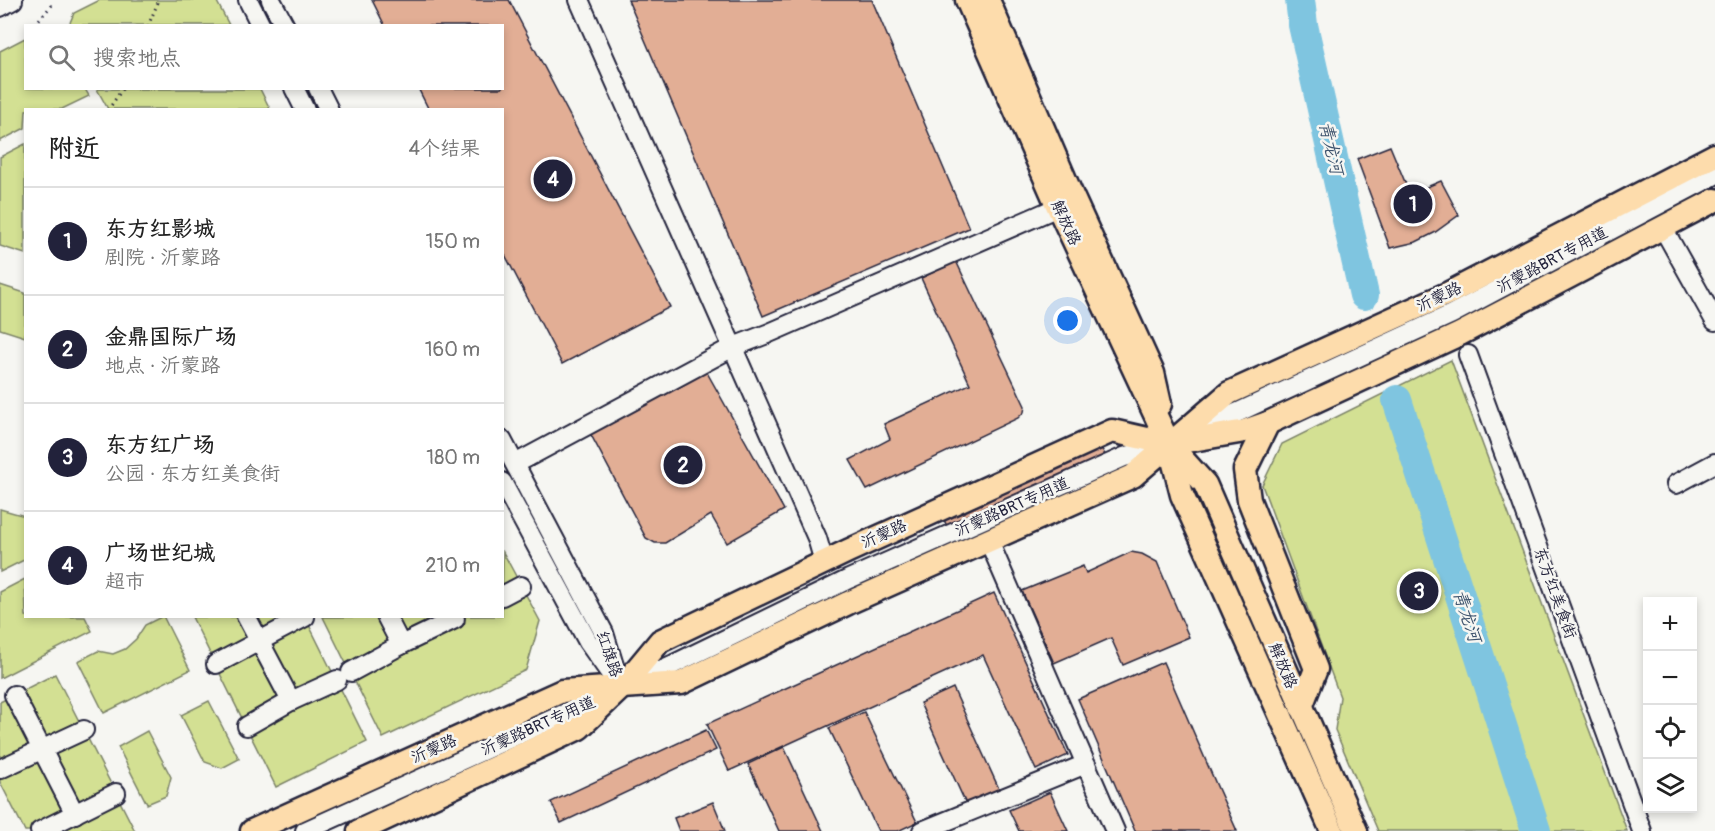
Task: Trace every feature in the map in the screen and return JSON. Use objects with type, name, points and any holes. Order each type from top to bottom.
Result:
[{"type":"main road","name":"解放路","points":[[967,0],[1087,269],[1092,309],[1126,385],[1169,444],[1205,483],[1356,831]]},
{"type":"main road","name":"解放路","points":[[988,0],[1073,198],[1153,373],[1182,495],[1332,831]]},
{"type":"main road","name":"沂蒙路","points":[[252,831],[562,691],[681,683],[848,603],[1133,476],[1229,393],[1449,293],[1715,155]]},
{"type":"main road","name":"沂蒙路","points":[[358,831],[579,728],[621,688],[660,641],[824,562],[1112,431],[1169,444],[1245,431],[1268,423],[1365,376],[1460,334],[1715,200]]},
{"type":"main road","points":[[1268,423],[1245,470],[1249,500],[1316,669],[1301,707]]},
{"type":"street","points":[[0,7],[13,0]]},
{"type":"street","points":[[248,0],[260,24]]},
{"type":"street","points":[[272,0],[284,24]]},
{"type":"street","points":[[579,0],[817,538],[824,562]]},
{"type":"street","points":[[295,90],[304,108]]},
{"type":"street","points":[[319,90],[328,108]]},
{"type":"street","name":"沂蒙路BRT专用道","points":[[305,831],[621,688],[849,579],[1124,458],[1169,444],[1452,314],[1715,175]]},
{"type":"street","points":[[515,464],[733,347],[1058,207]]},
{"type":"street","points":[[1663,228],[1715,321]]},
{"type":"street","name":"东方红美食街","points":[[1468,355],[1642,831]]},
{"type":"street","name":"红旗路","points":[[504,444],[604,633],[621,688]]},
{"type":"street","points":[[1676,484],[1715,463]]},
{"type":"street","name":"红旗路","points":[[504,486],[588,642],[621,688]]},
{"type":"street","points":[[988,539],[1115,831]]},
{"type":"street","points":[[504,595],[521,586]]},
{"type":"street","points":[[247,618],[291,701]]},
{"type":"street","points":[[216,664],[303,618]]},
{"type":"street","points":[[387,618],[401,645]]},
{"type":"street","points":[[246,726],[455,618]]},
{"type":"street","points":[[14,694],[75,814]]},
{"type":"street","points":[[0,769],[84,730]]},
{"type":"street","points":[[922,831],[1086,764]]},
{"type":"street","points":[[40,831],[116,793]]},
{"type":"path","points":[[149,24],[159,0]]},
{"type":"path","points":[[34,24],[53,4]]},
{"type":"path","points":[[109,108],[122,90]]},
{"type":"green space","points":[[100,0],[216,0],[228,24],[69,24],[74,13]]},
{"type":"green space","points":[[24,39],[24,90],[86,90],[89,96],[64,108],[24,108],[24,129],[0,141],[0,51]]},
{"type":"green space","points":[[98,90],[260,90],[270,108],[107,108]]},
{"type":"green space","points":[[24,145],[24,254],[0,246],[0,157]]},
{"type":"green space","points":[[0,285],[24,293],[24,337],[0,329]]},
{"type":"green space","points":[[1451,360],[1627,831],[1378,831],[1335,730],[1340,697],[1262,485],[1282,444]]},
{"type":"green space","points":[[0,509],[24,516],[24,560],[0,572]]},
{"type":"green space","points":[[504,554],[540,621],[526,670],[383,738],[323,618],[504,618]]},
{"type":"green space","points":[[24,580],[24,618],[86,618],[92,631],[0,678],[0,592]]},
{"type":"green space","points":[[164,618],[190,670],[104,713],[78,661],[98,651],[113,654],[125,649],[136,639],[145,625]]},
{"type":"green space","points":[[192,618],[305,618],[367,742],[276,787]]},
{"type":"green space","points":[[55,674],[135,831],[25,831],[0,782],[0,702]]},
{"type":"green space","points":[[209,701],[239,759],[222,768],[205,762],[181,715]]},
{"type":"green space","points":[[147,731],[171,777],[166,796],[147,804],[118,747]]},
{"type":"building","points":[[372,0],[509,0],[670,307],[562,364],[504,253],[504,108],[428,108],[419,90],[504,90],[504,24],[384,24]]},
{"type":"building","points":[[628,0],[872,0],[969,228],[763,316]]},
{"type":"building","points":[[1390,146],[1410,194],[1441,181],[1459,215],[1434,233],[1416,242],[1390,248],[1357,159]]},
{"type":"building","points":[[956,261],[1025,406],[1024,412],[1018,418],[867,490],[850,460],[890,439],[884,424],[970,384],[921,278]]},
{"type":"building","points":[[1353,364],[1357,372],[1242,422],[1240,416]]},
{"type":"building","points":[[705,369],[784,510],[727,543],[711,515],[665,543],[655,543],[646,538],[590,433]]},
{"type":"building","points":[[1100,445],[1107,459],[948,528],[943,515]]},
{"type":"building","points":[[1131,552],[1142,554],[1157,562],[1189,637],[1123,665],[1111,638],[1054,663],[1022,591],[1083,566],[1086,573]]},
{"type":"building","points":[[994,593],[1068,755],[1036,770],[983,655],[729,771],[707,724]]},
{"type":"building","points":[[1163,662],[1237,831],[1135,831],[1078,699]]},
{"type":"building","points":[[953,688],[999,789],[966,804],[920,703]]},
{"type":"building","points":[[864,712],[917,822],[898,831],[878,831],[829,728]]},
{"type":"building","points":[[706,730],[716,750],[561,823],[551,802]]},
{"type":"building","points":[[784,747],[823,831],[779,831],[748,764]]},
{"type":"building","points":[[1050,792],[1068,831],[1019,831],[1009,810]]},
{"type":"building","points":[[713,802],[725,831],[679,831],[674,818]]},
{"type":"waterway","name":"青龙河","points":[[1300,0],[1303,25],[1364,295]]},
{"type":"waterway","name":"青龙河","points":[[1397,400],[1536,831]]},
{"type":"place","name":"广场世纪城","points":[[553,179]]},
{"type":"place","name":"东方红影城","points":[[1413,204]]},
{"type":"place","name":"金鼎国际广场","points":[[683,465]]},
{"type":"place","name":"东方红广场","points":[[1419,591]]}]
